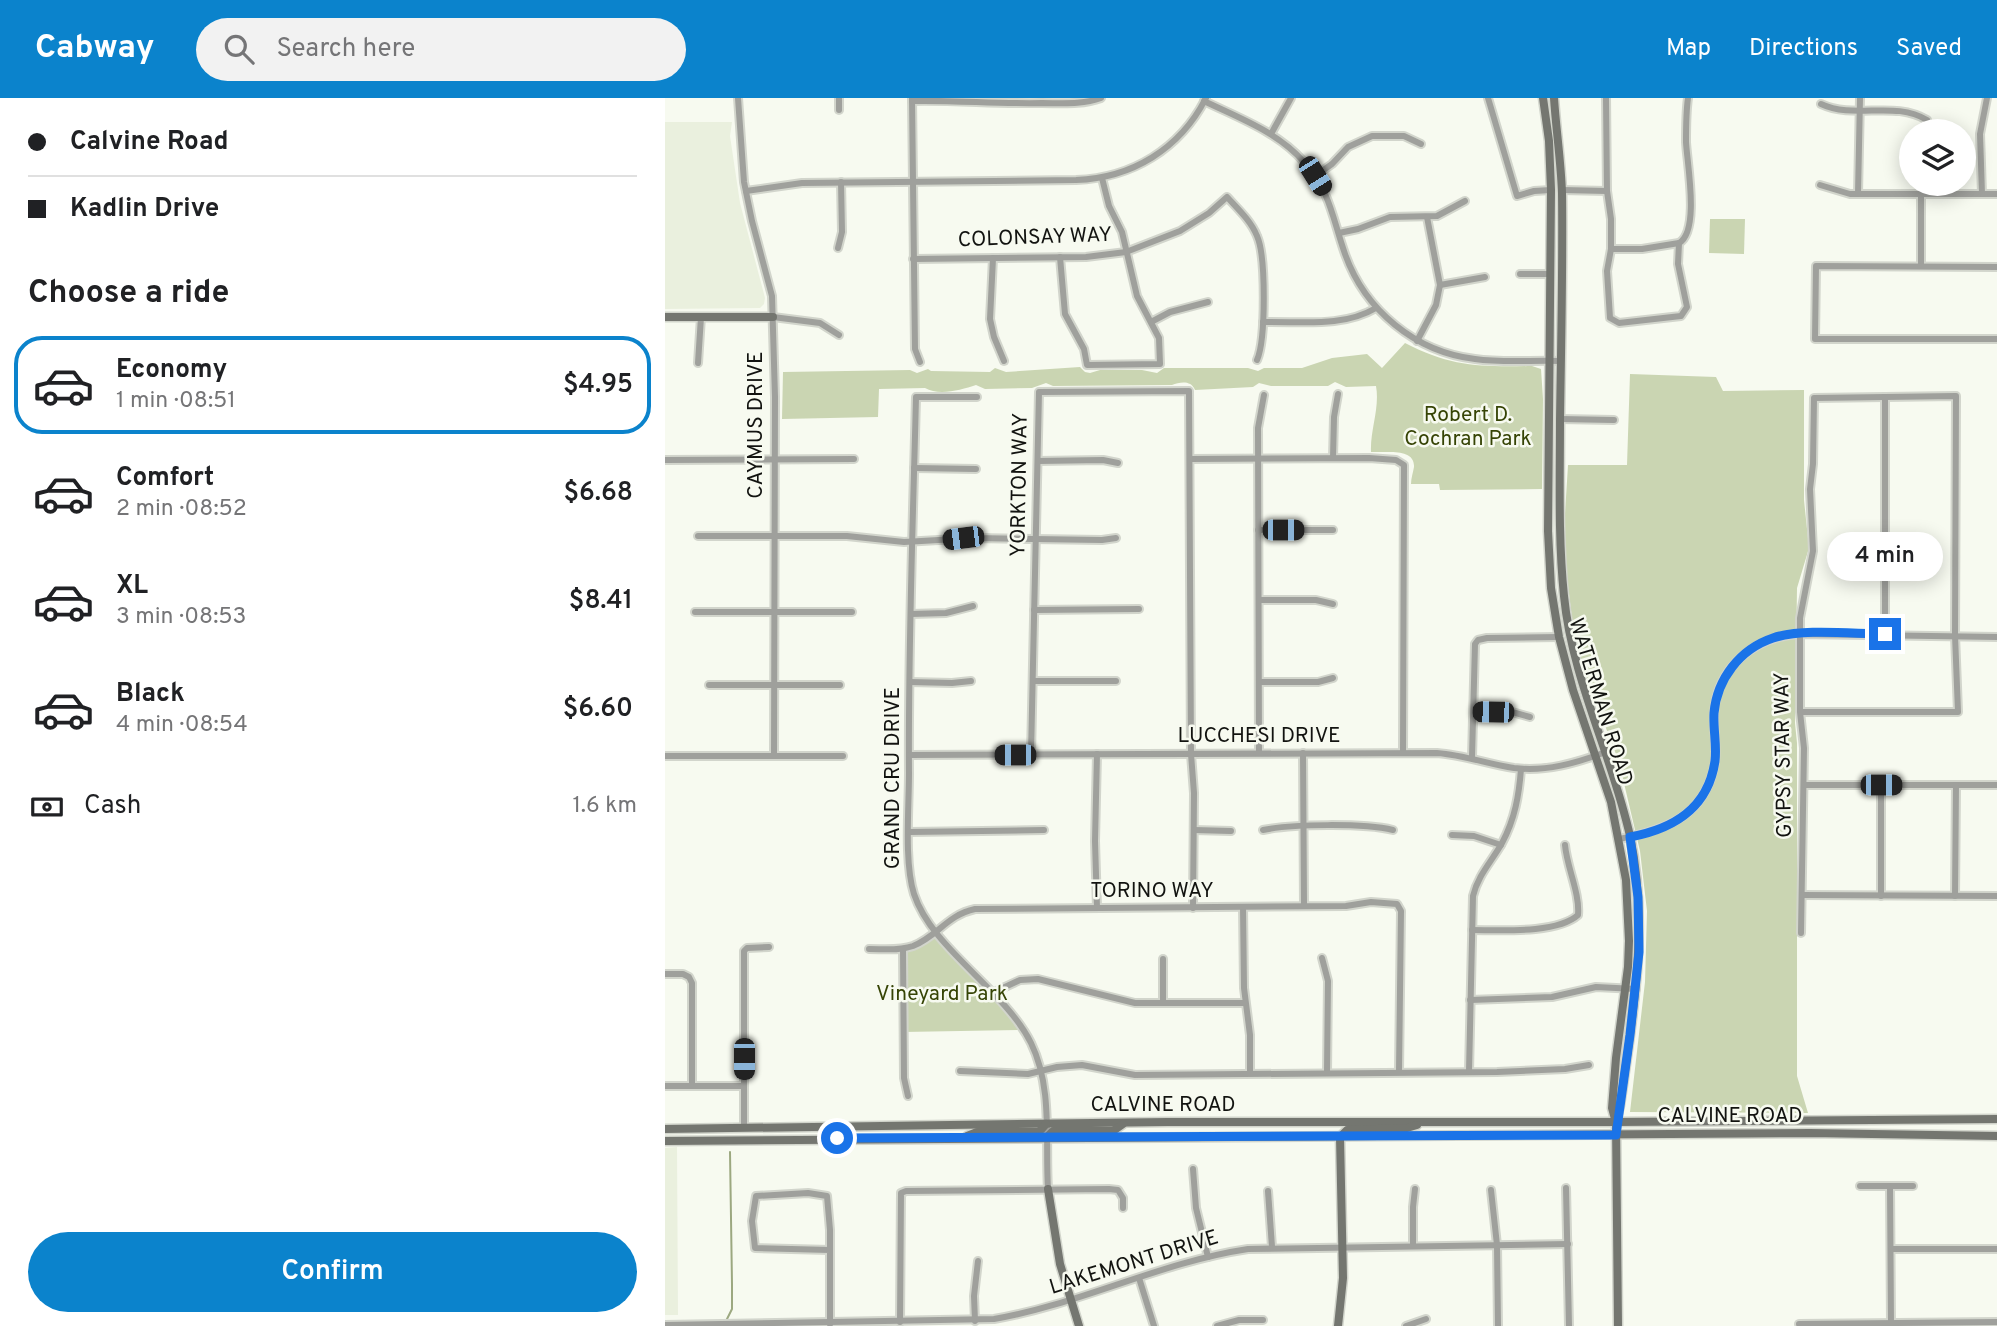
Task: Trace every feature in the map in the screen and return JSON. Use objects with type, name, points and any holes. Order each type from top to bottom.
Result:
[{"type":"main road","name":"WATERMAN ROAD","points":[[1543,98],[1549,141],[1551,190],[1548,531],[1551,588],[1559,637],[1573,690],[1611,802],[1626,880],[1626,988],[1612,1108],[1616,1122],[1618,1326]]},
{"type":"main road","name":"WATERMAN ROAD","points":[[1554,98],[1562,190],[1559,530],[1564,598],[1574,655],[1630,837],[1638,897],[1639,952],[1636,989],[1621,1105],[1616,1122]]},
{"type":"main road","name":"WATERMAN ROAD","points":[[1545,121],[1552,129],[1555,173],[1562,190]]},
{"type":"main road","points":[[665,317],[773,317]]},
{"type":"main road","name":"CALVINE ROAD","points":[[666,1130],[1126,1123],[1997,1119]]},
{"type":"main road","points":[[1338,1326],[1342,1247],[1339,1137],[1347,1130],[1407,1128],[1426,1122]]},
{"type":"main road","points":[[1046,1138],[1053,1131],[1113,1131],[1126,1123]]},
{"type":"main road","points":[[961,1138],[977,1132],[1039,1132],[1046,1124]]},
{"type":"main road","points":[[718,1139],[727,1134],[772,1134],[778,1128]]},
{"type":"main road","name":"CALVINE ROAD","points":[[665,1141],[1812,1133],[1997,1136]]},
{"type":"main road","points":[[1048,1189],[1054,1236],[1079,1326]]},
{"type":"street","name":"CAYMUS DRIVE","points":[[738,98],[746,191],[770,282],[773,317],[774,755]]},
{"type":"street","points":[[839,98],[839,110]]},
{"type":"street","points":[[920,362],[915,349],[912,99],[1081,103],[1101,98]]},
{"type":"street","points":[[1271,134],[1290,98]]},
{"type":"street","points":[[1488,98],[1517,196],[1551,190]]},
{"type":"street","points":[[1606,98],[1611,249],[1607,271],[1609,315],[1612,320],[1619,323],[1683,315],[1687,301],[1678,264],[1679,243]]},
{"type":"street","points":[[1611,249],[1643,249],[1679,243],[1687,235],[1690,168],[1686,141],[1688,98]]},
{"type":"street","points":[[1858,194],[1860,98]]},
{"type":"street","points":[[1982,194],[1980,134],[1987,98]]},
{"type":"street","points":[[746,191],[802,183],[1102,178],[1142,164],[1167,148],[1188,126],[1205,99],[1271,134],[1293,151],[1315,176],[1331,205],[1357,282],[1388,320],[1417,341],[1443,352],[1475,359],[1560,360]]},
{"type":"street","points":[[1821,104],[1835,109],[1906,111],[1925,119]]},
{"type":"street","points":[[1315,176],[1332,164],[1348,147],[1372,136],[1394,135],[1421,144]]},
{"type":"street","points":[[1060,257],[1065,314],[1084,349],[1087,365],[1160,364],[1159,338],[1137,296],[1120,227],[1106,197],[1102,178]]},
{"type":"street","points":[[838,248],[842,232],[841,182]]},
{"type":"street","points":[[1821,185],[1840,192],[1899,194]]},
{"type":"street","points":[[1562,190],[1607,191]]},
{"type":"street","points":[[1976,194],[1997,194]]},
{"type":"street","points":[[1921,196],[1921,266]]},
{"type":"street","name":"COLONSAY WAY","points":[[913,259],[1101,256],[1145,246],[1179,231],[1209,213],[1227,197],[1249,222],[1260,245],[1263,322]]},
{"type":"street","points":[[1339,233],[1389,217],[1427,217],[1446,213],[1465,201]]},
{"type":"street","points":[[1417,341],[1436,305],[1440,285],[1427,217]]},
{"type":"street","points":[[993,258],[990,319],[1004,361]]},
{"type":"street","points":[[1997,267],[1816,266],[1815,339],[1997,340]]},
{"type":"street","points":[[1520,274],[1550,274]]},
{"type":"street","points":[[1440,285],[1485,277]]},
{"type":"street","points":[[1151,322],[1170,312],[1208,302]]},
{"type":"street","points":[[1257,360],[1262,342],[1263,322],[1340,321],[1359,317],[1376,308]]},
{"type":"street","points":[[698,363],[701,350],[701,317]]},
{"type":"street","points":[[773,317],[821,323],[839,335]]},
{"type":"street","name":"YORKTON WAY","points":[[1031,755],[1039,392],[1189,391],[1189,459]]},
{"type":"street","points":[[1333,458],[1333,416],[1338,394]]},
{"type":"street","points":[[1259,753],[1258,459],[1259,414],[1264,395]]},
{"type":"street","points":[[1800,712],[1958,712],[1955,635],[1956,396],[1885,397],[1885,634]]},
{"type":"street","name":"GRAND CRU DRIVE","points":[[977,397],[916,397],[909,755],[910,872],[914,893],[923,914],[1023,1030],[1041,1071],[1046,1098],[1048,1189]]},
{"type":"street","name":"GYPSY STAR WAY","points":[[1801,933],[1804,748],[1800,712],[1800,634],[1801,607],[1813,551],[1810,489],[1814,398],[1885,397]]},
{"type":"street","points":[[1560,419],[1614,420]]},
{"type":"street","points":[[1192,908],[1194,793],[1191,754],[1189,459],[1333,458],[1396,460],[1403,465],[1403,753]]},
{"type":"street","points":[[665,460],[854,459]]},
{"type":"street","points":[[1038,461],[1103,460],[1118,463]]},
{"type":"street","points":[[914,468],[976,469]]},
{"type":"street","points":[[1258,530],[1333,530]]},
{"type":"street","points":[[698,536],[847,536],[912,542],[963,538],[1116,538]]},
{"type":"street","points":[[1259,600],[1316,600],[1333,604]]},
{"type":"street","points":[[911,614],[946,613],[973,606]]},
{"type":"street","points":[[1034,610],[1139,609]]},
{"type":"street","points":[[695,612],[852,612]]},
{"type":"street","points":[[1619,839],[1650,833],[1672,824],[1690,811],[1703,794],[1715,762],[1715,704],[1724,679],[1743,655],[1761,643],[1800,634],[1997,637]]},
{"type":"street","points":[[1472,757],[1474,648],[1478,640],[1559,637]]},
{"type":"street","points":[[1259,682],[1318,682],[1333,678]]},
{"type":"street","points":[[910,682],[971,681]]},
{"type":"street","points":[[1033,681],[1116,681]]},
{"type":"street","points":[[709,685],[841,685]]},
{"type":"street","points":[[1474,712],[1512,712],[1530,717]]},
{"type":"street","name":"LUCCHESI DRIVE","points":[[909,755],[1437,753],[1472,757],[1521,769],[1565,766],[1606,752]]},
{"type":"street","points":[[1303,753],[1304,905]]},
{"type":"street","points":[[1097,754],[1097,908]]},
{"type":"street","points":[[665,756],[843,756]]},
{"type":"street","points":[[1469,1072],[1475,887],[1501,845],[1517,805],[1521,769]]},
{"type":"street","points":[[1804,785],[1997,785]]},
{"type":"street","points":[[1881,785],[1881,896]]},
{"type":"street","points":[[1955,896],[1956,785]]},
{"type":"street","points":[[1263,830],[1380,827],[1393,830]]},
{"type":"street","points":[[909,832],[1044,830]]},
{"type":"street","points":[[1194,830],[1231,831]]},
{"type":"street","points":[[1452,835],[1475,836],[1501,845]]},
{"type":"street","points":[[1472,930],[1545,927],[1573,920],[1578,915],[1579,906],[1568,870],[1565,845]]},
{"type":"street","points":[[1802,895],[1997,896]]},
{"type":"street","name":"TORINO WAY","points":[[869,949],[903,949],[922,942],[951,918],[975,909],[1346,906],[1380,902],[1397,904],[1401,911],[1399,1072]]},
{"type":"street","points":[[1243,907],[1245,1003],[1251,1073]]},
{"type":"street","points":[[744,1128],[744,951],[747,948],[769,947]]},
{"type":"street","points":[[903,949],[904,1078],[908,1096]]},
{"type":"street","points":[[1322,958],[1328,981],[1327,1073]]},
{"type":"street","points":[[1163,959],[1163,1003]]},
{"type":"street","points":[[665,974],[683,974],[689,977],[692,983],[692,1086]]},
{"type":"street","points":[[992,993],[1020,980],[1038,979],[1125,1002],[1245,1003]]},
{"type":"street","points":[[1471,1000],[1552,996],[1595,987],[1636,989]]},
{"type":"street","points":[[960,1072],[1028,1074],[1082,1065],[1126,1074],[1469,1072],[1565,1069],[1589,1065]]},
{"type":"street","points":[[665,1086],[744,1086]]},
{"type":"street","points":[[1192,1169],[1196,1208],[1208,1257]]},
{"type":"street","points":[[1860,1186],[1913,1186]]},
{"type":"street","points":[[1890,1186],[1891,1323]]},
{"type":"street","points":[[1566,1188],[1569,1326]]},
{"type":"street","points":[[1413,1246],[1415,1189]]},
{"type":"street","points":[[900,1322],[901,1193],[1118,1190],[1123,1198],[1123,1208]]},
{"type":"street","points":[[1491,1190],[1497,1245],[1498,1326]]},
{"type":"street","points":[[1268,1191],[1272,1247]]},
{"type":"street","points":[[830,1250],[755,1248],[752,1221],[755,1196],[808,1193],[827,1196],[830,1250],[830,1324]]},
{"type":"street","name":"LAKEMONT DRIVE","points":[[665,1325],[975,1321],[1014,1316],[1208,1257],[1248,1248],[1568,1244]]},
{"type":"street","points":[[1891,1249],[1997,1249]]},
{"type":"street","points":[[975,1321],[974,1296],[978,1261]]},
{"type":"street","points":[[1139,1279],[1154,1326]]},
{"type":"street","points":[[1217,1326],[1239,1321],[1263,1320]]},
{"type":"street","points":[[1406,1326],[1426,1320]]},
{"type":"street","points":[[1798,1324],[1997,1322]]},
{"type":"shaded area","points":[[665,122],[732,122],[730,136],[740,203],[765,298],[760,308],[665,309]]},
{"type":"shaded area","points":[[677,1147],[678,1315],[665,1315],[665,1148]]},
{"type":"green space","points":[[1710,219],[1745,219],[1744,254],[1709,253]]},
{"type":"green space","name":"Robert D. Cochran Park","points":[[1405,343],[1437,357],[1467,364],[1532,366],[1541,369],[1542,489],[1440,490],[1439,484],[1411,484],[1414,467],[1410,456],[1398,452],[1371,452],[1377,402],[1376,386],[1346,387],[1335,382],[1328,386],[1271,386],[1259,383],[1253,387],[1195,390],[1185,383],[1053,386],[1046,383],[1032,388],[985,389],[976,385],[943,392],[925,388],[879,389],[878,417],[782,419],[783,372],[910,370],[917,373],[928,369],[990,372],[995,368],[1006,372],[1080,367],[1090,373],[1100,370],[1142,370],[1157,373],[1164,368],[1248,368],[1258,371],[1264,368],[1302,368],[1332,358],[1367,354],[1382,368]]},
{"type":"green space","points":[[1630,374],[1716,377],[1723,391],[1804,390],[1804,500],[1809,548],[1797,588],[1795,723],[1797,1076],[1808,1113],[1630,1112],[1645,982],[1647,911],[1640,851],[1619,762],[1576,650],[1563,546],[1568,465],[1627,465]]},
{"type":"green space","name":"Vineyard Park","points":[[935,931],[1023,1030],[903,1032],[903,949]]},
{"type":"waterway","points":[[726,1321],[732,1309],[730,1152]]},
{"type":"route","points":[[837,1138],[1616,1135],[1639,952],[1638,897],[1630,837],[1660,830],[1680,820],[1703,794],[1715,762],[1715,704],[1724,679],[1743,655],[1761,643],[1791,634],[1885,634]]}]
